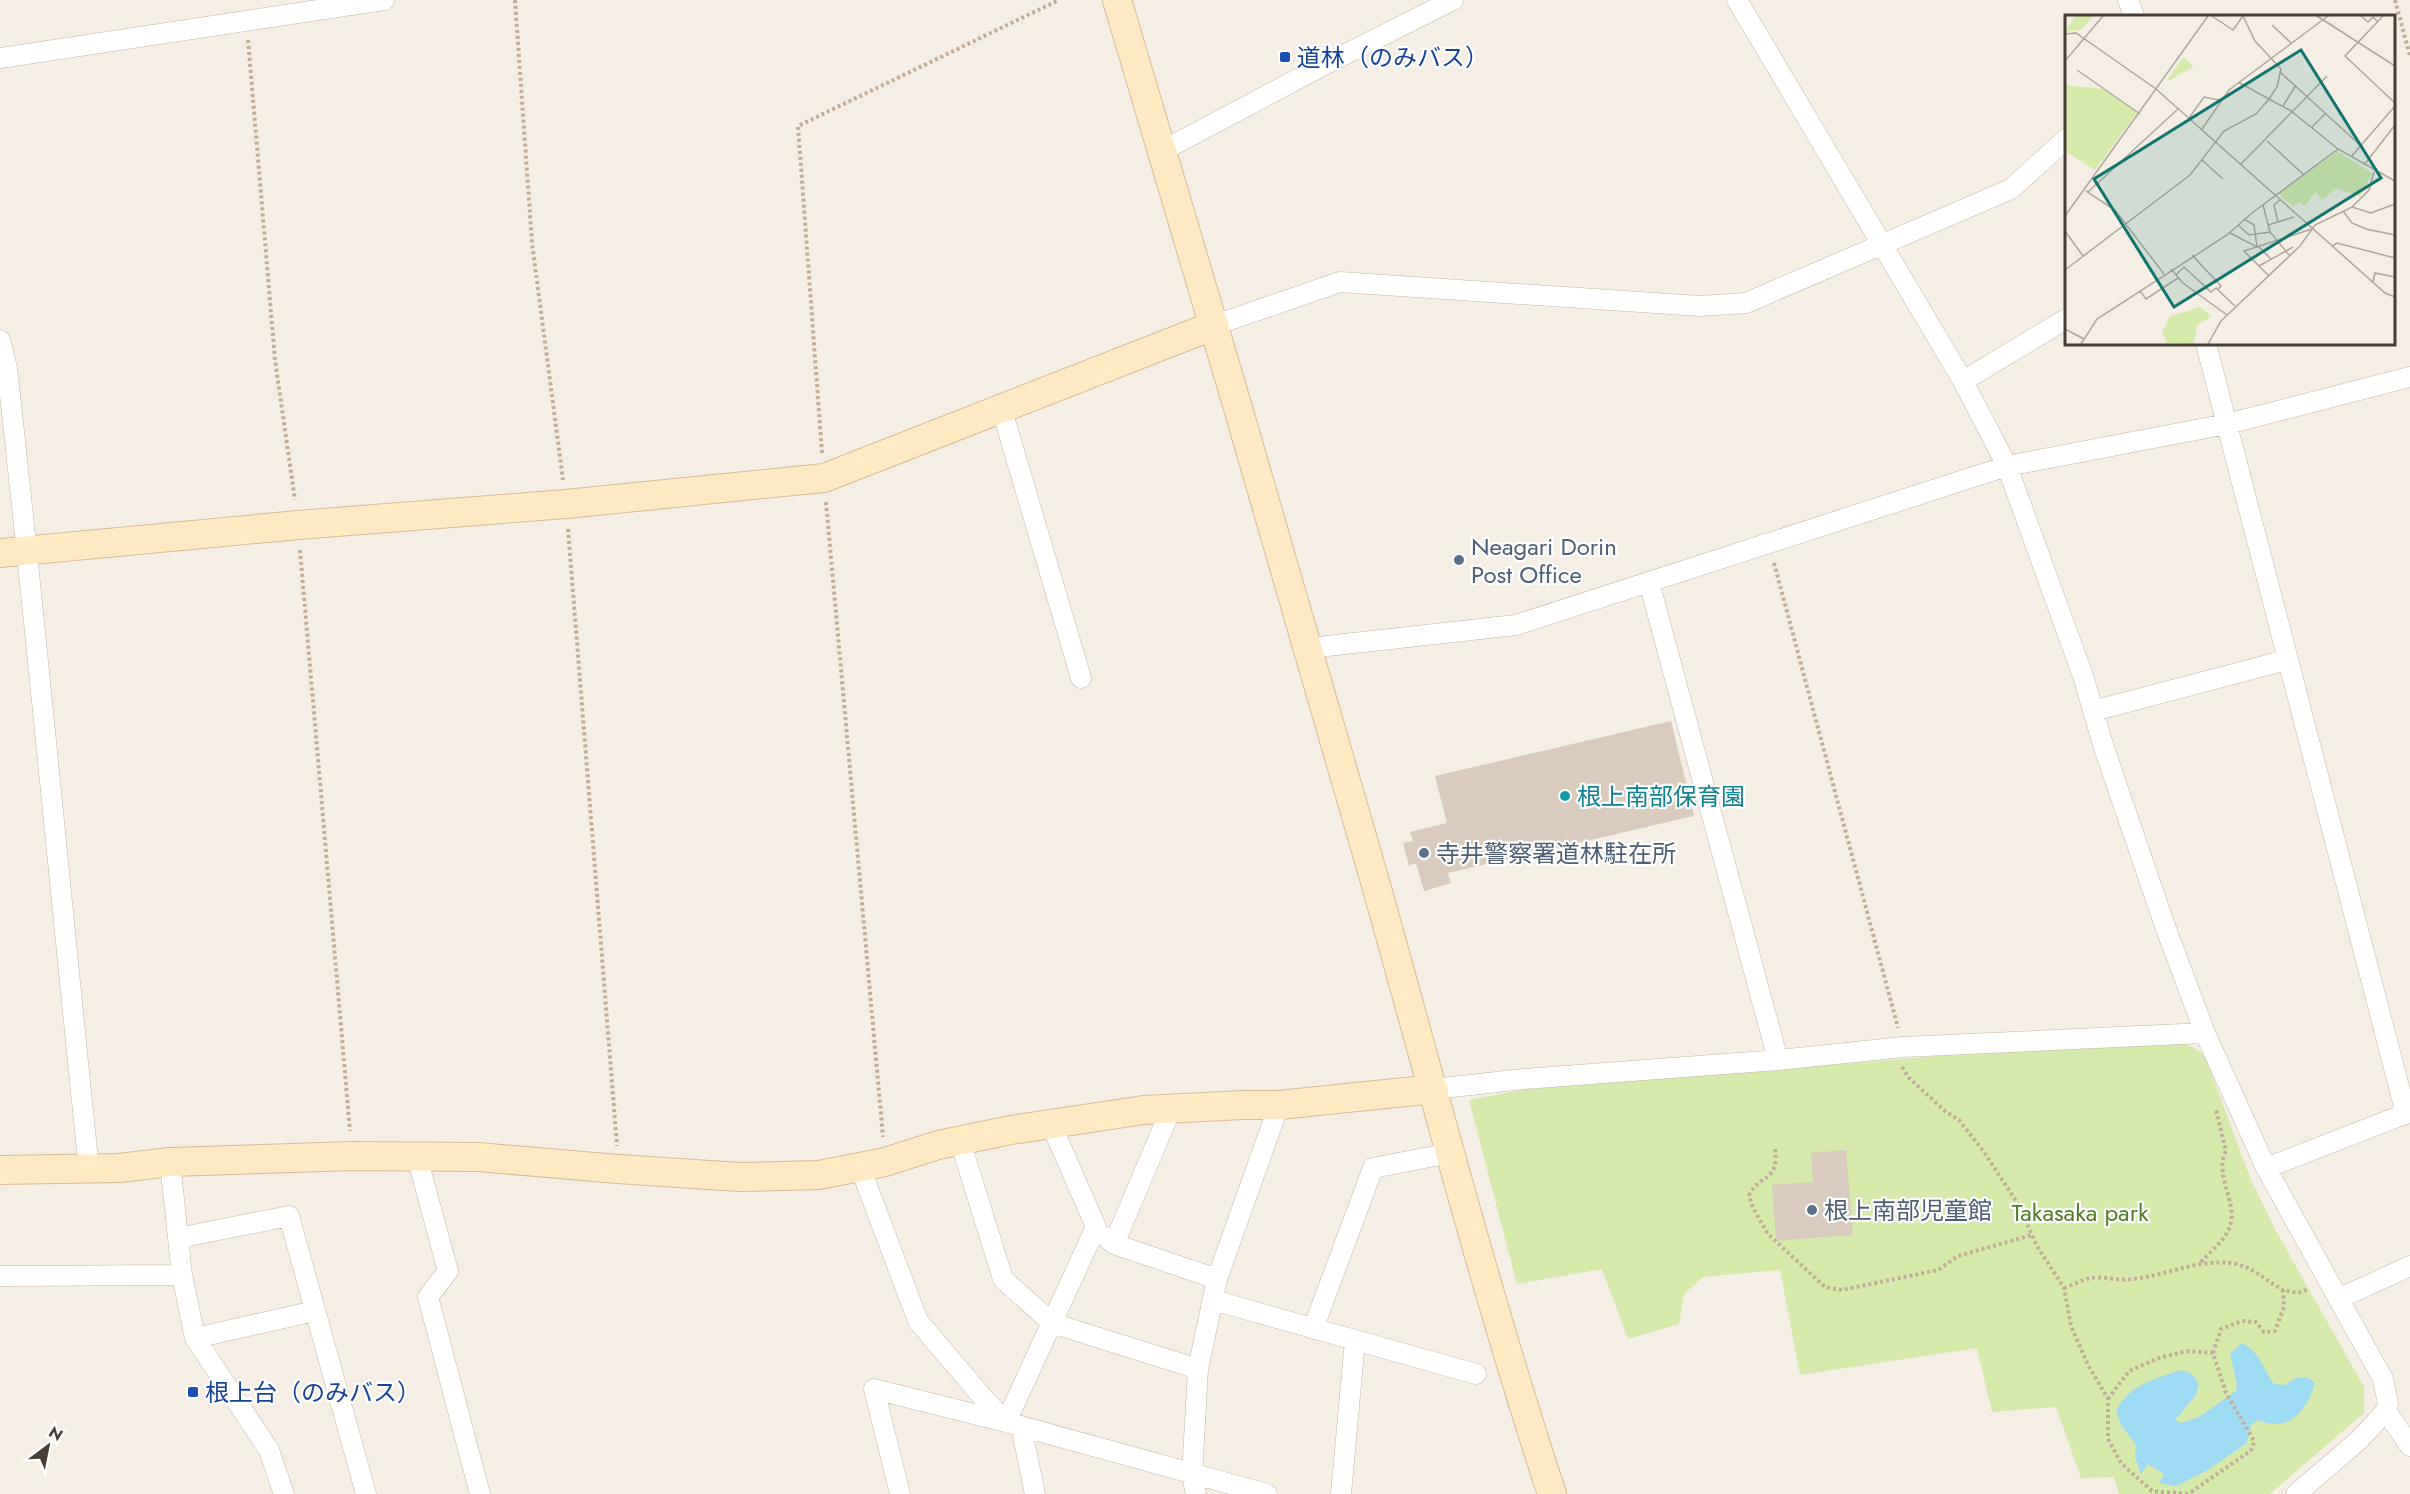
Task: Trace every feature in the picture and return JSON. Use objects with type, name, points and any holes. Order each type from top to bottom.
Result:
[{"type":"street","points":[[0,58],[384,0]]},
{"type":"street","points":[[1117,0],[1309,648],[1512,1372],[1552,1494]]},
{"type":"street","points":[[1162,151],[1453,0]]},
{"type":"street","points":[[1737,0],[1963,381],[2007,466],[2083,676],[2164,926],[2205,1033],[2266,1168],[2383,1379],[2388,1404],[2386,1411],[2358,1441],[2295,1494]]},
{"type":"street","points":[[2128,0],[2134,15]]},
{"type":"street","points":[[14,552],[298,525],[566,504],[824,478],[1215,325],[1340,282],[1700,306],[1746,303],[2011,189],[2065,141]]},
{"type":"street","points":[[1963,381],[2065,320]]},
{"type":"street","points":[[0,340],[7,368],[14,552],[57,869],[89,1169]]},
{"type":"street","points":[[2206,345],[2287,660],[2408,1113],[2266,1168]]},
{"type":"street","points":[[1309,648],[1516,625],[2007,466],[2227,424],[2410,377]]},
{"type":"street","points":[[1001,407],[1081,678]]},
{"type":"street","points":[[1649,582],[1778,1060]]},
{"type":"street","points":[[2093,711],[2287,660]]},
{"type":"street","points":[[0,1170],[119,1168],[170,1162],[352,1156],[478,1157],[740,1177],[819,1175],[872,1165],[938,1145],[1144,1110],[1279,1105],[1524,1079],[1778,1060],[2205,1033]]},
{"type":"street","points":[[1194,1484],[1198,1369],[1217,1279],[1279,1105]]},
{"type":"street","points":[[1114,1244],[1171,1109]]},
{"type":"street","points":[[1051,1124],[1096,1227],[1114,1244],[1217,1279]]},
{"type":"street","points":[[960,1141],[1003,1279],[1052,1323],[1198,1369]]},
{"type":"street","points":[[1313,1329],[1373,1168],[1450,1153]]},
{"type":"street","points":[[417,1157],[448,1271],[428,1297],[480,1494]]},
{"type":"street","points":[[170,1162],[182,1275],[195,1338],[269,1450],[284,1494]]},
{"type":"street","points":[[872,1165],[918,1321],[985,1400],[1013,1424],[1035,1494]]},
{"type":"street","points":[[178,1238],[289,1216],[366,1494]]},
{"type":"street","points":[[1013,1424],[1052,1323],[1096,1227]]},
{"type":"street","points":[[2338,1299],[2410,1266]]},
{"type":"street","points":[[0,1276],[182,1275]]},
{"type":"street","points":[[1213,1300],[1476,1374]]},
{"type":"street","points":[[195,1338],[315,1311]]},
{"type":"street","points":[[1341,1494],[1355,1340]]},
{"type":"street","points":[[900,1494],[874,1389],[1013,1424],[1194,1484],[1267,1494]]},
{"type":"street","points":[[2386,1411],[2410,1446]]},
{"type":"path","points":[[515,0],[532,243],[566,504],[618,1169]]},
{"type":"path","points":[[872,1165],[798,126],[1059,0]]},
{"type":"path","points":[[2395,0],[2410,56]]},
{"type":"path","points":[[246,21],[275,360],[298,525],[352,1156]]},
{"type":"path","points":[[1768,542],[1900,1054],[1909,1078],[1959,1120],[1984,1152],[2018,1204],[2032,1235],[2064,1288],[2071,1326],[2088,1365],[2108,1399],[2108,1439],[2121,1463],[2152,1491],[2192,1493],[2252,1449],[2254,1441],[2226,1393],[2213,1353],[2221,1329],[2242,1321],[2256,1322],[2264,1332],[2275,1331],[2284,1307],[2283,1290]]},
{"type":"path","points":[[2201,1262],[2225,1234],[2230,1222],[2229,1200],[2222,1160],[2226,1151],[2216,1110],[2223,1105]]},
{"type":"path","points":[[1775,1149],[1777,1163],[1771,1175],[1754,1187],[1749,1196],[1753,1208],[1768,1234],[1825,1287],[1842,1290],[1938,1270],[1958,1256],[2032,1235]]},
{"type":"path","points":[[2064,1288],[2091,1278],[2132,1280],[2185,1269],[2201,1262],[2231,1263],[2252,1268],[2265,1280],[2283,1290],[2298,1293],[2309,1289]]},
{"type":"path","points":[[2108,1399],[2129,1371],[2159,1358],[2187,1351],[2213,1353]]},
{"type":"green space","name":"Takasaka park","points":[[2179,1040],[2204,1054],[2251,1180],[2275,1229],[2364,1387],[2364,1413],[2270,1494],[2119,1494],[2114,1477],[2081,1478],[2056,1407],[1992,1412],[1977,1348],[1800,1375],[1780,1270],[1703,1277],[1684,1294],[1679,1324],[1628,1339],[1602,1269],[1517,1284],[1469,1100],[1527,1089],[1976,1053]]},
{"type":"water","points":[[2242,1343],[2257,1356],[2274,1384],[2285,1385],[2296,1378],[2307,1377],[2315,1383],[2302,1410],[2288,1422],[2269,1424],[2258,1420],[2251,1425],[2247,1443],[2206,1471],[2176,1486],[2159,1483],[2164,1474],[2148,1464],[2141,1474],[2135,1457],[2136,1445],[2121,1425],[2116,1410],[2122,1401],[2136,1388],[2181,1370],[2192,1374],[2199,1384],[2196,1395],[2175,1420],[2181,1423],[2199,1417],[2236,1391],[2237,1384],[2230,1354]]},
{"type":"building","name":"根上南部保育園","points":[[1671,721],[1694,816],[1448,873],[1451,883],[1424,891],[1416,863],[1409,866],[1403,843],[1413,841],[1410,832],[1447,823],[1435,776]]},
{"type":"building","name":"根上南部児童館","points":[[1846,1150],[1853,1235],[1776,1241],[1772,1185],[1813,1182],[1811,1153]]},
{"type":"place","name":"道林（のみバス）","points":[[1285,57]]},
{"type":"place","name":"Neagari Dorin Post Office","points":[[1459,560]]},
{"type":"place","name":"根上南部保育園","points":[[1565,796]]},
{"type":"place","name":"寺井警察署道林駐在所","points":[[1424,853]]},
{"type":"place","name":"根上南部児童館","points":[[1812,1210]]},
{"type":"place","name":"根上台（のみバス）","points":[[193,1392]]}]
